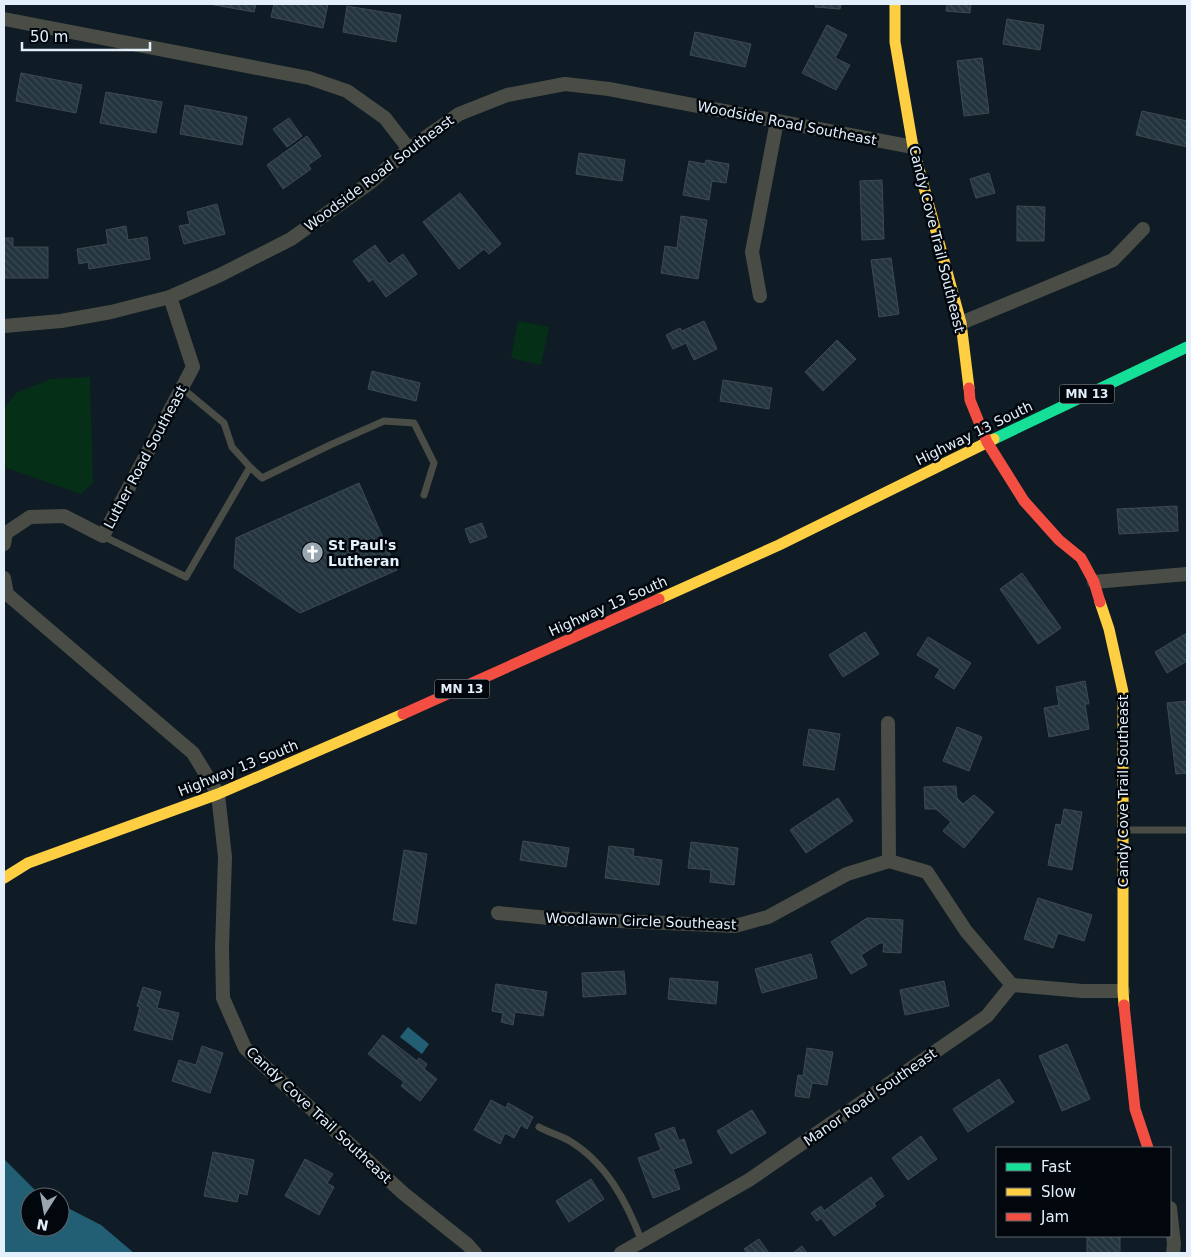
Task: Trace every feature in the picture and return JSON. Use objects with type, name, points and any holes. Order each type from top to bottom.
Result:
[{"type":"main road","name":"Candy Cove Trail Southeast","points":[[895,4],[895,42],[913,147],[961,323],[970,400],[988,442],[1024,501],[1059,540],[1081,558],[1094,582],[1109,629],[1123,692],[1123,991],[1135,1109],[1148,1147]]},
{"type":"main road","name":"Highway 13 South","points":[[4,878],[28,863],[218,794],[462,689],[770,549],[1187,347]]},
{"type":"main road","name":"Highway 13 South","points":[[4,866],[28,863]]},
{"type":"street","points":[[4,19],[317,81],[347,91],[385,118],[409,149]]},
{"type":"street","name":"Woodside Road Southeast","points":[[4,326],[61,321],[111,312],[170,297],[220,275],[291,239],[371,182],[409,149],[458,114],[507,95],[565,84],[609,90],[913,147]]},
{"type":"street","points":[[760,296],[752,252],[777,121]]},
{"type":"street","points":[[961,323],[1113,260],[1143,229]]},
{"type":"street","name":"Luther Road Southeast","points":[[4,544],[6,533],[30,517],[64,516],[103,536],[193,368],[170,297]]},
{"type":"street","points":[[1094,582],[1187,574]]},
{"type":"street","points":[[4,578],[7,594],[193,753],[218,794]]},
{"type":"street","points":[[888,723],[889,861],[927,872],[966,931],[1012,985],[1082,991],[1123,991]]},
{"type":"street","name":"Candy Cove Trail Southeast","points":[[218,794],[225,857],[222,948],[223,998],[245,1048],[403,1193],[468,1245],[475,1253]]},
{"type":"street","name":"Woodlawn Circle Southeast","points":[[498,913],[549,918],[735,926],[768,917],[847,874],[889,861]]},
{"type":"street","name":"Manor Road Southeast","points":[[622,1253],[750,1180],[987,1016],[1012,985]]},
{"type":"street","points":[[1171,1217],[1173,1253]]},
{"type":"lane","points":[[182,388],[224,424],[232,447],[262,478],[384,421],[414,423],[434,463],[424,495]]},
{"type":"lane","points":[[103,536],[186,578],[250,467]]},
{"type":"lane","points":[[1123,830],[1187,830]]},
{"type":"lane","points":[[539,1127],[568,1141],[589,1156],[608,1175],[630,1210],[642,1242]]},
{"type":"green space","points":[[518,321],[549,327],[541,365],[511,358]]},
{"type":"green space","points":[[90,377],[93,483],[81,494],[4,467],[4,409],[16,393],[51,379]]},
{"type":"water","points":[[408,1027],[429,1044],[422,1054],[400,1037]]},
{"type":"water","points":[[4,1159],[32,1187],[20,1187],[20,1237],[70,1237],[70,1209],[101,1225],[134,1253],[4,1253]]},
{"type":"building","points":[[209,4],[256,4],[254,12]]},
{"type":"building","points":[[274,4],[328,4],[323,28],[271,17]]},
{"type":"building","points":[[816,4],[841,4],[840,9],[815,7]]},
{"type":"building","points":[[947,4],[971,4],[970,13],[946,11]]},
{"type":"building","points":[[347,6],[401,15],[396,42],[343,32]]},
{"type":"building","points":[[1007,19],[1044,25],[1040,50],[1003,44]]},
{"type":"building","points":[[827,25],[847,35],[835,58],[850,65],[836,90],[802,73]]},
{"type":"building","points":[[695,32],[751,44],[745,67],[690,55]]},
{"type":"building","points":[[982,58],[989,113],[964,116],[957,61]]},
{"type":"building","points":[[21,73],[82,85],[76,113],[16,101]]},
{"type":"building","points":[[106,92],[162,102],[156,133],[100,123]]},
{"type":"building","points":[[185,105],[247,117],[242,145],[180,134]]},
{"type":"building","points":[[1142,111],[1187,121],[1187,147],[1136,135]]},
{"type":"building","points":[[289,118],[302,136],[287,147],[273,129]]},
{"type":"building","points":[[307,136],[321,156],[308,165],[311,169],[283,189],[267,165]]},
{"type":"building","points":[[579,153],[625,160],[622,181],[576,174]]},
{"type":"building","points":[[706,160],[729,164],[726,183],[712,181],[709,200],[683,195],[689,161],[705,164]]},
{"type":"building","points":[[989,173],[995,193],[976,198],[970,179]]},
{"type":"building","points":[[882,180],[884,239],[862,240],[860,181]]},
{"type":"building","points":[[460,193],[501,244],[489,254],[484,249],[459,269],[423,222]]},
{"type":"building","points":[[217,204],[225,234],[184,244],[179,226],[190,224],[187,212]]},
{"type":"building","points":[[1017,206],[1045,207],[1044,241],[1017,241]]},
{"type":"building","points":[[681,216],[707,220],[698,279],[661,273],[665,246],[677,248]]},
{"type":"building","points":[[126,226],[128,240],[147,237],[150,259],[89,269],[88,262],[79,264],[77,249],[108,244],[106,230]]},
{"type":"building","points":[[4,238],[13,238],[13,247],[48,247],[48,278],[4,278]]},
{"type":"building","points":[[375,245],[389,264],[403,254],[417,274],[386,297],[373,279],[369,282],[353,261]]},
{"type":"building","points":[[891,258],[899,314],[879,317],[871,260]]},
{"type":"building","points":[[704,321],[717,349],[694,360],[686,343],[673,349],[666,335],[680,328],[682,331]]},
{"type":"building","points":[[837,340],[856,359],[823,391],[805,372]]},
{"type":"building","points":[[372,371],[420,383],[416,401],[368,389]]},
{"type":"building","points":[[723,380],[772,388],[769,409],[720,401]]},
{"type":"building","name":"St Paul's Lutheran","points":[[359,483],[397,570],[300,613],[234,568],[236,538]]},
{"type":"building","points":[[1177,506],[1178,531],[1119,534],[1117,509]]},
{"type":"building","points":[[482,523],[487,537],[470,543],[465,529]]},
{"type":"building","points":[[1022,573],[1061,628],[1038,644],[1000,589]]},
{"type":"building","points":[[865,632],[879,654],[843,677],[829,655]]},
{"type":"building","points":[[1187,633],[1187,661],[1167,673],[1155,652]]},
{"type":"building","points":[[928,637],[971,663],[954,689],[935,677],[940,669],[917,655]]},
{"type":"building","points":[[1085,681],[1089,704],[1085,704],[1089,729],[1049,737],[1044,708],[1059,705],[1056,687]]},
{"type":"building","points":[[1187,701],[1187,773],[1176,774],[1167,703]]},
{"type":"building","points":[[957,727],[982,737],[969,771],[943,761]]},
{"type":"building","points":[[809,729],[840,734],[834,770],[803,765]]},
{"type":"building","points":[[956,786],[957,798],[963,804],[974,795],[994,812],[964,848],[943,831],[951,822],[936,809],[925,809],[924,787]]},
{"type":"building","points":[[838,798],[853,821],[806,853],[790,830]]},
{"type":"building","points":[[1064,809],[1082,812],[1072,870],[1048,865],[1056,824],[1061,825]]},
{"type":"building","points":[[523,841],[569,848],[566,867],[520,860]]},
{"type":"building","points":[[691,842],[738,848],[734,885],[710,882],[711,870],[688,868]]},
{"type":"building","points":[[609,846],[634,849],[633,856],[662,860],[659,885],[605,878]]},
{"type":"building","points":[[404,850],[427,854],[416,924],[393,920]]},
{"type":"building","points":[[1038,898],[1092,915],[1084,941],[1058,933],[1053,948],[1024,939]]},
{"type":"building","points":[[867,918],[903,920],[901,953],[883,952],[884,943],[880,943],[861,955],[867,965],[851,974],[831,942]]},
{"type":"building","points":[[811,954],[817,978],[762,993],[755,969]]},
{"type":"building","points":[[624,971],[626,994],[583,997],[582,973]]},
{"type":"building","points":[[670,978],[718,982],[716,1004],[668,999]]},
{"type":"building","points":[[944,981],[949,1006],[905,1015],[900,990]]},
{"type":"building","points":[[496,984],[547,992],[543,1016],[515,1012],[513,1025],[501,1022],[503,1013],[492,1011]]},
{"type":"building","points":[[143,987],[161,992],[157,1008],[179,1013],[172,1040],[134,1030],[140,1007],[137,1006]]},
{"type":"building","points":[[383,1035],[417,1061],[419,1058],[427,1064],[424,1069],[437,1079],[420,1101],[401,1086],[404,1082],[368,1054]]},
{"type":"building","points":[[1067,1044],[1090,1099],[1062,1111],[1039,1056]]},
{"type":"building","points":[[202,1046],[223,1053],[210,1093],[172,1081],[179,1060],[196,1065]]},
{"type":"building","points":[[807,1048],[833,1052],[827,1085],[812,1083],[809,1098],[795,1096],[798,1075],[803,1076]]},
{"type":"building","points":[[999,1079],[1014,1102],[968,1132],[953,1109]]},
{"type":"building","points":[[491,1100],[506,1108],[508,1103],[533,1117],[527,1129],[521,1125],[514,1138],[505,1133],[500,1144],[474,1130]]},
{"type":"building","points":[[752,1110],[766,1133],[731,1154],[717,1131]]},
{"type":"building","points":[[674,1127],[679,1141],[684,1139],[692,1163],[673,1169],[680,1189],[653,1198],[638,1158],[661,1150],[655,1134]]},
{"type":"building","points":[[921,1136],[937,1159],[908,1180],[892,1158]]},
{"type":"building","points":[[213,1152],[254,1160],[247,1195],[239,1193],[237,1202],[204,1196]]},
{"type":"building","points":[[305,1159],[333,1174],[327,1183],[334,1187],[319,1215],[285,1196]]},
{"type":"building","points":[[871,1177],[884,1196],[874,1203],[876,1206],[834,1236],[821,1218],[817,1221],[811,1213],[821,1206],[824,1211]]},
{"type":"building","points":[[591,1179],[604,1199],[569,1222],[556,1201]]},
{"type":"building","points":[[1087,1237],[1120,1237],[1120,1253],[1087,1253]]},
{"type":"building","points":[[759,1239],[769,1253],[747,1253],[744,1249]]},
{"type":"building","points":[[802,1246],[807,1253],[793,1253]]},
{"type":"traffic: fast","points":[[994,439],[1187,347]]},
{"type":"traffic: slow","points":[[895,4],[895,42],[913,147],[961,323],[969,388]]},
{"type":"traffic: slow","points":[[659,599],[779,545],[994,439]]},
{"type":"traffic: slow","points":[[1100,602],[1109,629],[1123,692],[1124,1005]]},
{"type":"traffic: slow","points":[[4,878],[28,863],[218,794],[403,714]]},
{"type":"traffic: jam","points":[[969,388],[970,400],[987,442],[1024,501],[1059,540],[1081,558],[1094,582],[1100,602]]},
{"type":"traffic: jam","points":[[403,714],[659,599]]},
{"type":"traffic: jam","points":[[1124,1005],[1135,1109],[1148,1147]]},
{"type":"place","name":"St Paul's Lutheran","points":[[312,553]]}]
